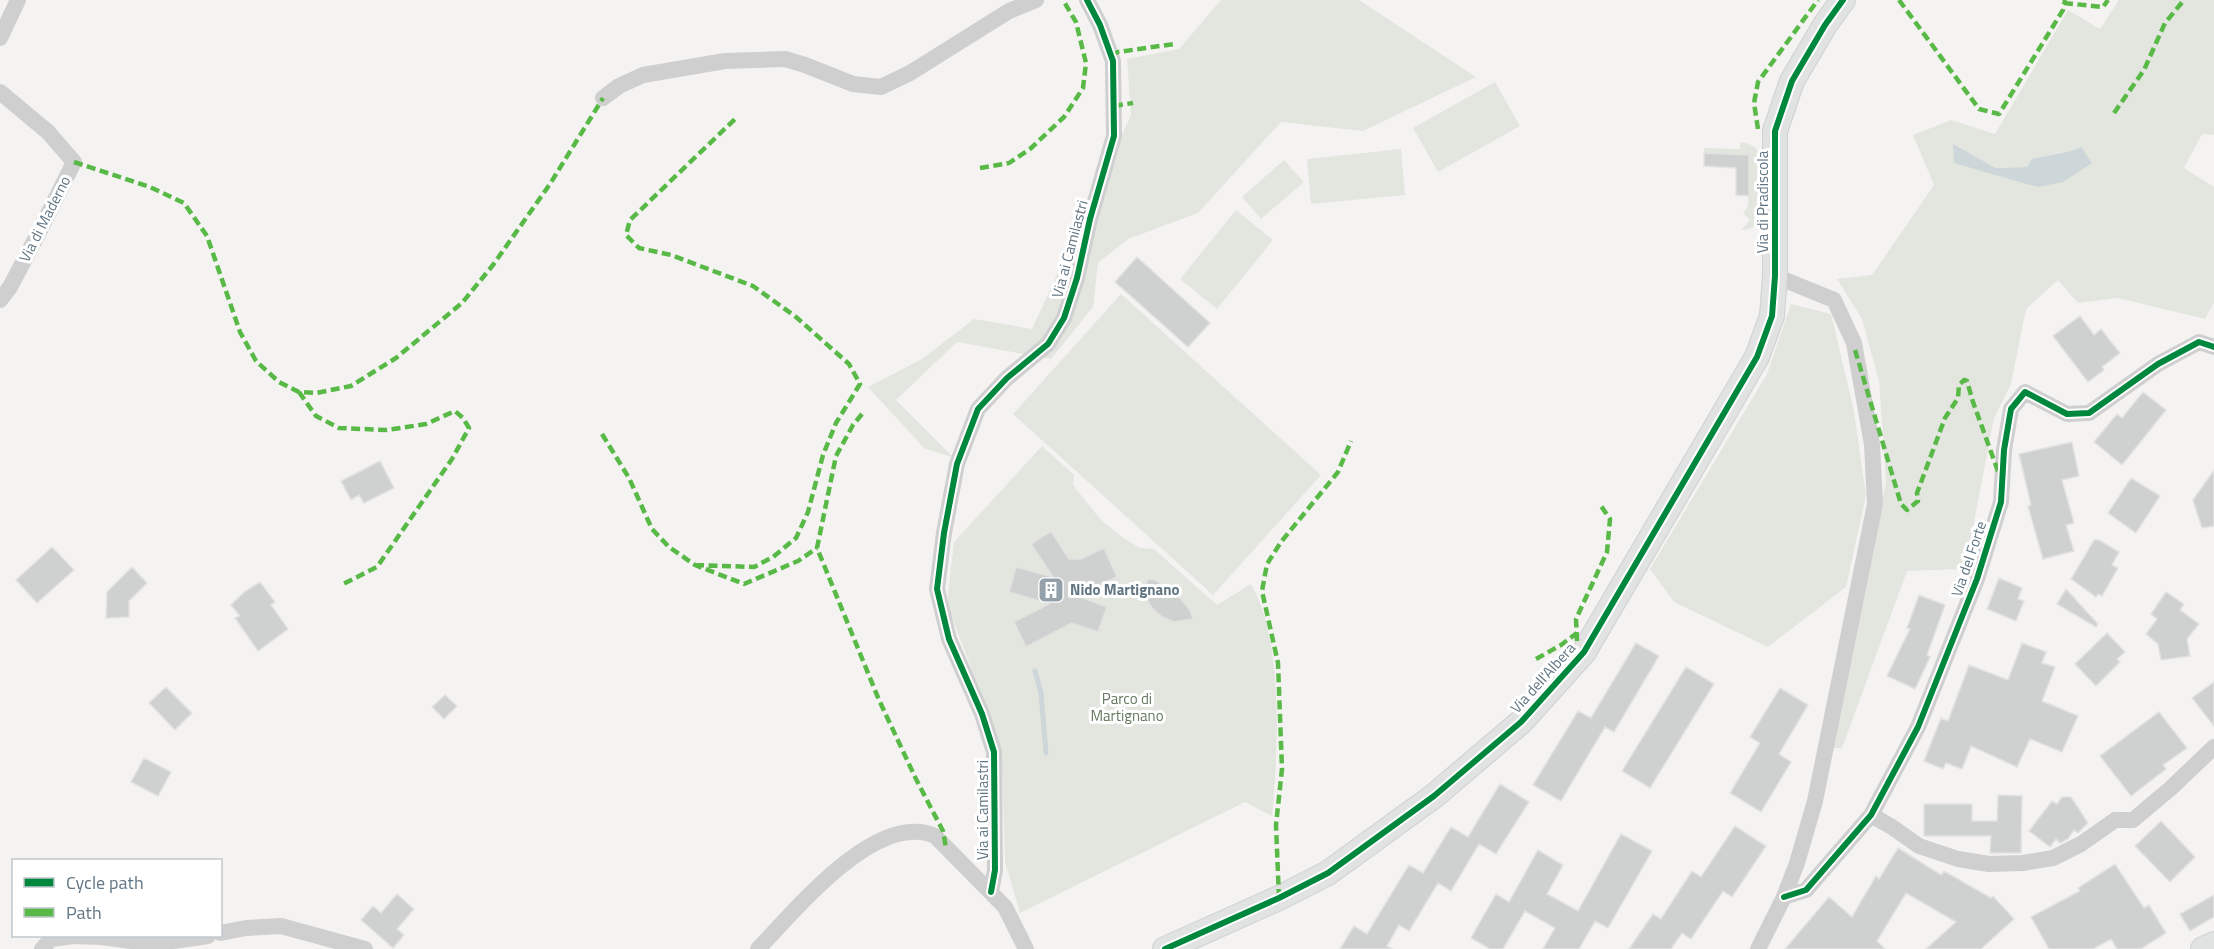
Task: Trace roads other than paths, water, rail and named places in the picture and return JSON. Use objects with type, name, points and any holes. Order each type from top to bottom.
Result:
[{"type":"street","points":[[0,38],[18,0]]},
{"type":"street","points":[[603,98],[619,86],[644,75],[725,61],[785,59],[853,84],[881,87],[910,73],[1009,11],[1036,0]]},
{"type":"street","name":"Via ai Camilastri","points":[[991,892],[995,870],[994,752],[982,714],[949,639],[937,589],[944,533],[957,464],[978,409],[1007,378],[1048,344],[1064,318],[1077,278],[1090,219],[1114,136],[1113,61],[1100,25],[1087,0]]},
{"type":"street","name":"Via di Pradiscola","points":[[1776,276],[1775,131],[1792,81],[1825,25],[1843,0]]},
{"type":"street","name":"Via di Maderno","points":[[0,92],[48,132],[74,162],[10,287],[0,300]]},
{"type":"street","points":[[1758,949],[1784,897],[1815,801],[1875,504],[1872,444],[1854,344],[1833,300],[1776,276]]},
{"type":"street","name":"Via dell'Albera","points":[[1165,949],[1297,890],[1328,873],[1434,796],[1521,722],[1584,652],[1757,357],[1772,316],[1776,276]]},
{"type":"street","name":"Via del Forte","points":[[1784,897],[1806,890],[1870,815],[1918,727],[1977,579],[2001,502],[2004,450],[2011,409],[2025,392],[2067,414],[2089,413],[2158,364],[2199,342],[2214,347]]},
{"type":"street","points":[[1870,815],[1919,846],[1958,859],[1989,864],[2023,863],[2053,858],[2081,844],[2115,820],[2133,820],[2214,747]]},
{"type":"street","points":[[758,949],[813,890],[843,864],[868,847],[890,837],[912,831],[923,831],[935,836],[991,892],[1005,907],[1026,949]]},
{"type":"street","points":[[222,933],[246,928],[281,926],[365,949]]},
{"type":"street","points":[[42,949],[51,939],[66,937]]},
{"type":"street","points":[[102,937],[153,944],[201,937]]},
{"type":"street","points":[[2203,949],[2214,944]]},
{"type":"waterway","points":[[1035,671],[1041,693],[1046,753]]},
{"type":"place","name":"Nido Martignano","points":[[1051,590]]},
{"type":"park label","name":"Parco di Martignano","points":[[1127,708]]}]
